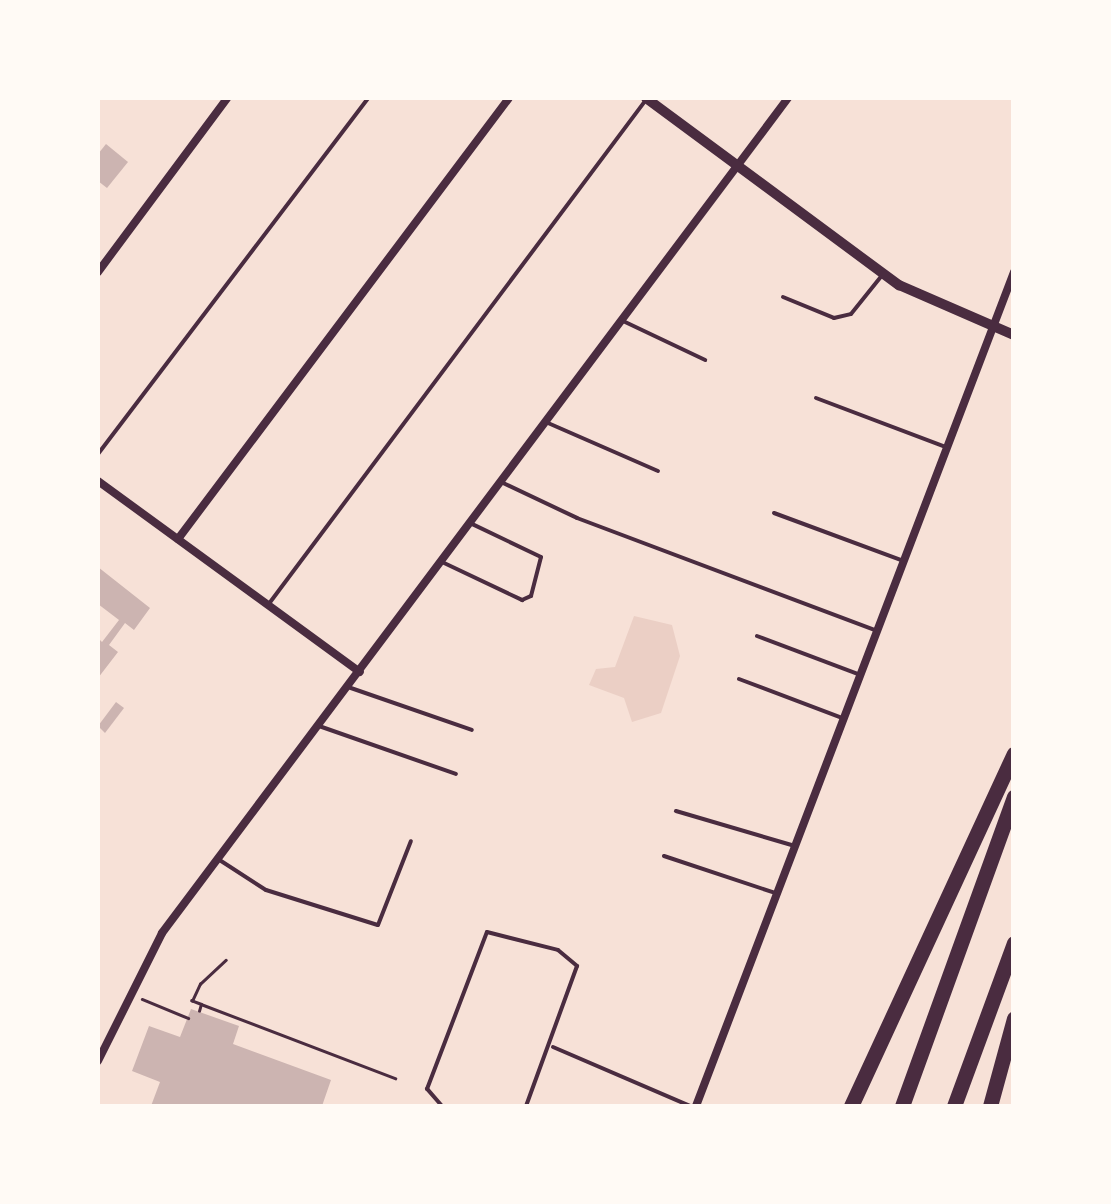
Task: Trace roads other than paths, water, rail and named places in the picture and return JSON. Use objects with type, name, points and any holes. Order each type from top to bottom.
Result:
[{"type":"highway","points":[[851,1106],[1014,754]]},
{"type":"highway","points":[[902,1106],[1014,798]]},
{"type":"highway","points":[[954,1106],[1014,943]]},
{"type":"highway","points":[[990,1106],[1014,1018]]},
{"type":"street","points":[[98,272],[228,98]]},
{"type":"street","points":[[178,538],[509,98]]},
{"type":"street","points":[[647,98],[883,274],[991,329],[1014,335]]},
{"type":"street","points":[[98,1061],[162,934],[788,98]]},
{"type":"street","points":[[693,1106],[1014,272]]},
{"type":"street","points":[[98,481],[360,672]]},
{"type":"lane","points":[[98,454],[368,98]]},
{"type":"lane","points":[[268,606],[647,98]]},
{"type":"lane","points":[[783,297],[834,318],[851,314],[883,274]]},
{"type":"lane","points":[[622,320],[704,360]]},
{"type":"lane","points":[[816,398],[946,447]]},
{"type":"lane","points":[[546,422],[658,471]]},
{"type":"lane","points":[[502,482],[577,518],[878,632]]},
{"type":"lane","points":[[774,513],[903,560]]},
{"type":"lane","points":[[442,562],[522,600],[531,596],[541,556],[470,523]]},
{"type":"lane","points":[[757,636],[860,675]]},
{"type":"lane","points":[[739,679],[844,719]]},
{"type":"lane","points":[[348,687],[472,730]]},
{"type":"lane","points":[[319,726],[456,774]]},
{"type":"lane","points":[[676,811],[795,846]]},
{"type":"lane","points":[[218,859],[266,890],[378,925],[411,841]]},
{"type":"lane","points":[[664,856],[776,893]]},
{"type":"lane","points":[[442,1106],[427,1089],[487,932],[558,950],[577,966],[553,1047],[526,1106]]},
{"type":"lane","points":[[553,1047],[693,1106]]}]
